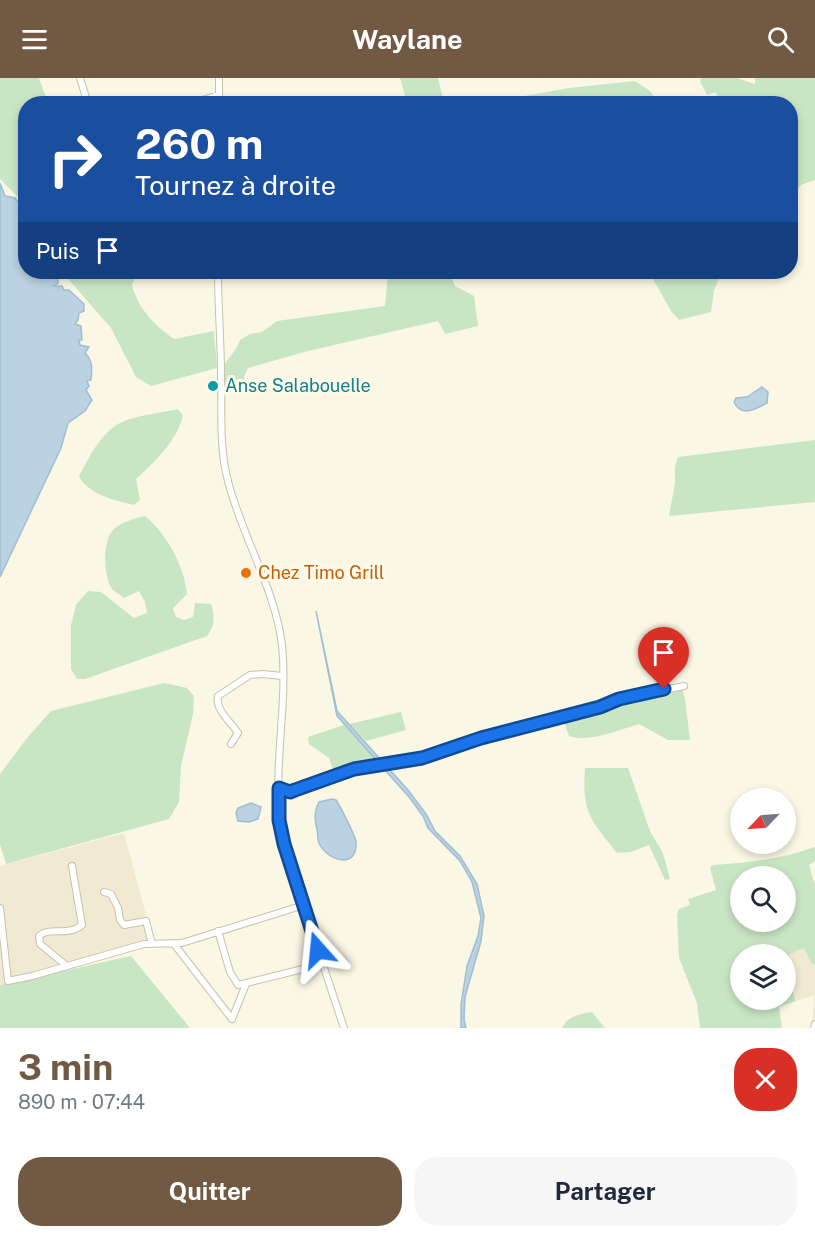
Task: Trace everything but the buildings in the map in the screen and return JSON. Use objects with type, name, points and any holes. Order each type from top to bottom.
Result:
[{"type":"street","points":[[80,78],[86,96]]},
{"type":"street","points":[[216,96],[219,95],[219,78]]},
{"type":"street","points":[[218,279],[224,461],[235,503],[277,620],[281,642],[279,820],[284,844],[344,1028]]},
{"type":"street","points":[[231,744],[238,733],[226,719],[217,702],[218,696],[250,675],[282,675]]},
{"type":"street","points":[[279,788],[290,792],[354,769],[422,758],[481,738],[600,707],[619,699],[684,686]]},
{"type":"street","points":[[67,966],[40,944],[39,936],[44,932],[69,931],[82,925],[72,866]]},
{"type":"street","points":[[104,892],[111,894],[118,908],[120,921],[124,925],[146,921],[152,944]]},
{"type":"street","points":[[0,908],[8,981],[117,950],[152,944],[174,944],[304,905]]},
{"type":"street","points":[[218,931],[234,980],[238,985],[323,964]]},
{"type":"street","points":[[174,944],[232,1019],[246,984]]},
{"type":"shaded area","points":[[124,833],[153,941],[0,985],[0,866]]},
{"type":"shaded area","points":[[804,948],[811,963],[815,965],[815,1028],[812,1028],[814,995],[797,1001],[796,998],[796,952]]},
{"type":"green space","points":[[0,78],[39,78],[45,96],[18,96],[18,197],[0,179]]},
{"type":"green space","points":[[400,78],[438,78],[442,96],[405,96]]},
{"type":"green space","points":[[701,78],[737,78],[755,84],[755,78],[815,78],[815,180],[801,185],[798,189],[798,96],[717,96],[716,92],[707,95],[700,82]]},
{"type":"green space","points":[[635,81],[653,96],[525,96],[569,88]]},
{"type":"green space","points":[[68,279],[135,279],[132,285],[138,301],[154,322],[174,339],[214,331],[217,368],[151,386],[136,377],[111,328]]},
{"type":"green space","points":[[387,279],[452,279],[455,286],[474,296],[478,326],[445,334],[438,321],[308,351],[248,368],[244,377],[246,393],[239,394],[225,388],[223,366],[240,340],[250,334],[262,332],[277,321],[385,306]]},
{"type":"green space","points":[[653,279],[719,279],[714,290],[711,312],[679,320],[671,311]]},
{"type":"green space","points":[[178,409],[183,416],[175,435],[158,458],[136,479],[140,500],[134,505],[96,492],[79,477],[96,446],[115,426],[135,418]]},
{"type":"green space","points":[[815,440],[815,502],[669,516],[678,457]]},
{"type":"green space","points":[[145,516],[167,541],[183,573],[187,594],[173,608],[176,617],[184,620],[193,617],[195,603],[211,604],[214,617],[212,628],[207,636],[85,679],[77,679],[71,669],[71,625],[76,605],[88,591],[101,592],[134,618],[147,613],[145,602],[139,591],[124,598],[112,589],[107,576],[105,558],[107,541],[114,529],[121,524]]},
{"type":"green space","points":[[164,683],[187,688],[194,696],[193,714],[181,766],[179,802],[169,819],[6,864],[0,844],[0,774],[27,738],[51,711]]},
{"type":"green space","points":[[682,689],[690,740],[668,740],[639,724],[604,735],[577,738],[569,736],[563,719],[619,701]]},
{"type":"green space","points":[[401,712],[406,730],[366,741],[349,724]]},
{"type":"green space","points":[[344,725],[380,763],[353,767],[334,773],[329,758],[309,744],[308,737]]},
{"type":"green space","points":[[585,768],[628,768],[650,831],[663,853],[670,879],[665,880],[649,845],[631,852],[617,853],[600,832],[587,806]]},
{"type":"green space","points":[[815,847],[815,861],[809,865],[815,885],[815,965],[811,963],[804,948],[796,952],[796,944],[730,944],[730,1010],[779,1010],[782,1028],[700,1028],[697,1003],[679,958],[677,915],[679,909],[690,905],[688,899],[716,890],[710,868],[713,865],[765,860]]},
{"type":"green space","points":[[131,956],[190,1028],[0,1028],[0,985]]},
{"type":"green space","points":[[592,1012],[605,1028],[562,1028],[571,1018]]},
{"type":"water","points":[[0,183],[5,196],[15,198],[18,202],[18,279],[58,279],[58,283],[54,286],[62,286],[64,290],[69,290],[84,304],[84,311],[79,313],[75,324],[81,326],[80,345],[89,347],[85,353],[91,362],[92,369],[91,380],[87,381],[89,386],[86,390],[92,400],[85,411],[68,423],[61,448],[0,577]]},
{"type":"water","points":[[762,387],[768,392],[767,403],[749,411],[737,407],[734,402],[736,398],[747,397]]},
{"type":"water","points":[[316,611],[337,711],[408,790],[426,814],[435,831],[460,856],[477,884],[484,916],[481,941],[465,997],[466,1028],[461,1028],[461,1005],[467,966],[478,936],[481,918],[472,882],[460,861],[428,828],[423,816],[409,797],[337,716]]},
{"type":"water","points":[[336,800],[356,842],[355,851],[347,859],[341,860],[328,854],[318,841],[316,809],[319,802]]},
{"type":"water","points":[[251,803],[261,807],[258,819],[249,822],[238,821],[236,813],[238,808]]},
{"type":"place","name":"Anse Salabouelle","points":[[213,386]]},
{"type":"place","name":"Chez Timo Grill","points":[[246,573]]},
{"type":"route","points":[[318,950],[288,861],[279,820],[279,788],[290,792],[354,769],[422,758],[456,745],[600,707],[619,699],[664,689]]}]
